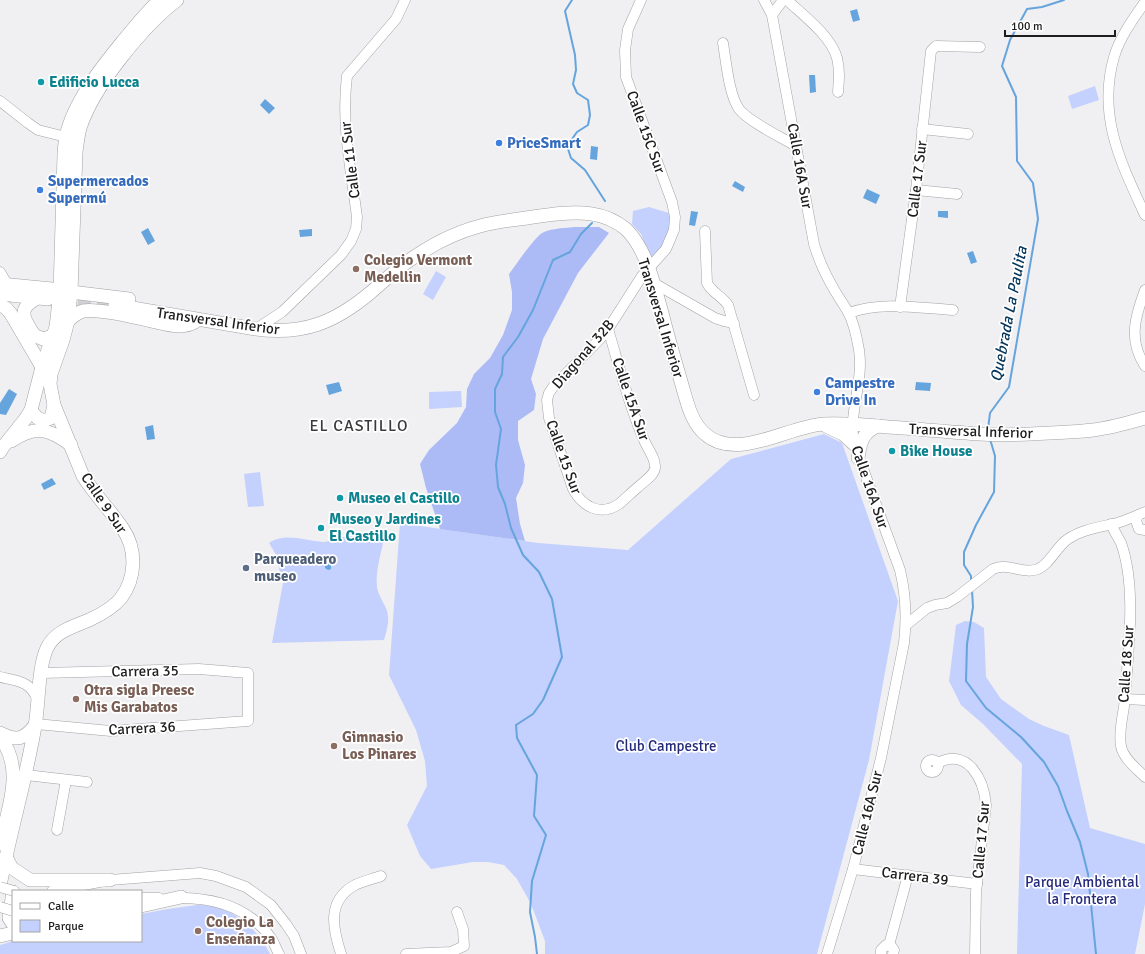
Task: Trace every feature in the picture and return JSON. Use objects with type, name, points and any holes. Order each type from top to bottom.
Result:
[{"type":"main road","points":[[72,130],[78,106],[97,75],[135,27],[160,0]]},
{"type":"main road","points":[[72,130],[122,58],[154,21],[177,0]]},
{"type":"main road","name":"Calle 9 Sur","points":[[0,886],[26,775],[36,724],[42,673],[47,649],[52,640],[60,633],[98,615],[121,598],[129,584],[132,570],[131,550],[124,530],[86,481],[54,405],[50,384],[51,374],[68,321],[65,292],[76,152],[72,130]]},
{"type":"main road","name":"Transversal Inferior","points":[[115,306],[256,329],[286,331],[310,327],[339,315],[360,301],[409,260],[464,231],[497,222],[555,214],[588,213],[608,218],[625,229],[649,262],[652,282],[686,399],[694,421],[704,433],[718,441],[741,444],[755,442],[821,424],[852,424],[1008,435],[1090,431],[1114,427],[1145,418]]},
{"type":"main road","points":[[2,287],[52,289],[169,306],[186,311],[198,320],[186,326],[173,326],[122,315],[92,311],[78,313],[68,321]]},
{"type":"main road","points":[[2,287],[42,298],[24,308],[24,318],[36,336],[43,338],[53,336]]},
{"type":"main road","name":"Calle 9 Sur","points":[[1,449],[31,410],[42,367],[56,327],[65,292]]},
{"type":"main road","points":[[0,305],[6,308],[11,314],[42,367]]},
{"type":"main road","points":[[31,410],[38,419],[42,421],[47,420],[51,418],[54,405]]},
{"type":"main road","points":[[821,424],[838,431],[854,444]]},
{"type":"main road","points":[[858,458],[859,446],[864,436],[870,430],[878,426]]},
{"type":"main road","points":[[1,449],[19,436],[36,431],[51,432],[72,445]]},
{"type":"main road","points":[[0,733],[13,739],[20,738],[30,732],[36,724]]},
{"type":"main road","points":[[0,737],[11,757],[14,778],[1,838]]},
{"type":"main road","points":[[6,856],[12,868],[30,880]]},
{"type":"main road","points":[[15,890],[18,886],[30,880],[110,880]]},
{"type":"main road","points":[[142,906],[182,897]]},
{"type":"main road","points":[[12,902],[9,918],[12,922]]},
{"type":"main road","points":[[0,936],[12,933]]},
{"type":"street","name":"Calle 11 Sur","points":[[256,329],[282,312],[341,255],[351,241],[356,229],[357,217],[345,117],[346,76],[396,20],[405,0]]},
{"type":"street","name":"Calle 15C Sur","points":[[641,0],[628,29],[625,50],[626,77],[672,202],[675,217],[674,230],[666,249],[649,262]]},
{"type":"street","name":"Calle 16A Sur","points":[[764,0],[772,15],[814,244],[818,257],[831,285],[849,313],[859,351],[859,385],[852,424],[852,437],[858,458],[900,570],[904,588],[906,625],[881,758],[853,869],[827,954]]},
{"type":"street","points":[[772,15],[783,0]]},
{"type":"street","points":[[787,0],[819,31],[833,48],[839,70],[838,92]]},
{"type":"street","points":[[1145,2],[1123,37],[1115,57],[1110,80],[1109,100],[1112,134],[1117,150],[1124,170],[1145,215]]},
{"type":"street","points":[[723,43],[732,96],[739,109],[748,118],[796,146]]},
{"type":"street","name":"Calle 17 Sur","points":[[900,307],[916,190],[930,51],[936,46],[980,46]]},
{"type":"street","points":[[0,101],[38,130],[72,130]]},
{"type":"street","points":[[922,129],[968,134]]},
{"type":"street","points":[[784,139],[794,134]]},
{"type":"street","points":[[916,190],[957,194]]},
{"type":"street","points":[[706,231],[707,283],[714,293],[726,301],[734,323],[754,395]]},
{"type":"street","name":"Diagonal 32B","points":[[547,400],[553,387],[599,340],[608,328],[649,262]]},
{"type":"street","points":[[0,272],[2,287]]},
{"type":"street","points":[[652,282],[715,318],[734,323]]},
{"type":"street","points":[[1145,290],[1136,316],[1134,342],[1137,352],[1145,366]]},
{"type":"street","points":[[657,296],[670,293]]},
{"type":"street","points":[[849,313],[861,308],[877,306],[953,310]]},
{"type":"street","points":[[282,312],[282,322],[286,331]]},
{"type":"street","name":"Calle 15A Sur","points":[[592,508],[602,509],[618,505],[651,475],[655,468],[654,459],[642,436],[626,390],[608,328]]},
{"type":"street","name":"Calle 15 Sur","points":[[547,400],[549,418],[573,489],[578,498],[584,504],[592,508]]},
{"type":"street","points":[[906,625],[927,608],[946,603],[956,597],[986,573],[999,566],[1032,570],[1038,569],[1043,566],[1068,539],[1088,530],[1119,524],[1141,514]]},
{"type":"street","points":[[1141,514],[1136,521],[1143,530]]},
{"type":"street","points":[[1119,524],[1143,530]]},
{"type":"street","name":"Calle 18 Sur","points":[[1119,524],[1130,595],[1125,699],[1120,736],[1121,747],[1125,756],[1145,777]]},
{"type":"street","name":"Carrera 35","points":[[42,673],[199,669],[248,673],[248,721]]},
{"type":"street","points":[[0,677],[22,682],[29,686],[35,693],[39,702]]},
{"type":"street","points":[[1125,699],[1145,700]]},
{"type":"street","name":"Carrera 36","points":[[36,724],[111,731],[248,721]]},
{"type":"street","name":"Calle 17 Sur","points":[[938,763],[952,758],[960,760],[975,770],[983,785],[986,805],[977,884],[975,954]]},
{"type":"street","points":[[26,775],[87,782]]},
{"type":"street","points":[[57,830],[66,780]]},
{"type":"street","name":"Carrera 39","points":[[853,869],[977,884]]},
{"type":"street","points":[[58,890],[110,880],[200,873],[226,879],[246,887],[271,905],[294,936],[301,954]]},
{"type":"street","points":[[881,954],[883,947],[891,950],[908,875]]},
{"type":"street","points":[[341,954],[333,925],[337,906],[342,897],[352,887],[381,876]]},
{"type":"street","points":[[0,886],[12,890]]},
{"type":"street","points":[[142,898],[192,897],[216,901],[240,911],[257,923],[271,938],[279,954]]},
{"type":"street","points":[[0,907],[12,911]]},
{"type":"street","points":[[406,954],[451,952],[464,946],[463,929],[457,912]]},
{"type":"green space","points":[[1095,86],[1099,100],[1072,109],[1068,96]]},
{"type":"green space","points":[[649,207],[672,214],[671,230],[661,247],[651,258],[641,234],[632,224],[633,211]]},
{"type":"green space","points":[[436,271],[446,277],[433,300],[423,294]]},
{"type":"green space","points":[[461,391],[462,407],[429,409],[429,392]]},
{"type":"green space","name":"Club Campestre","points":[[824,434],[842,443],[898,601],[869,760],[817,954],[545,954],[545,941],[531,904],[517,879],[504,865],[488,862],[473,862],[431,869],[420,856],[407,825],[427,786],[425,761],[416,730],[389,675],[400,523],[538,543],[628,550],[731,459]]},
{"type":"green space","points":[[260,472],[264,506],[248,507],[244,474]]},
{"type":"green space","points":[[385,534],[378,567],[377,581],[379,595],[388,616],[388,625],[384,640],[272,643],[283,583],[275,553],[269,543],[282,538],[296,538],[323,542],[349,536]]},
{"type":"green space","name":"Parque Ambiental la Frontera","points":[[965,621],[974,622],[984,628],[986,677],[1001,699],[1029,719],[1069,735],[1090,828],[1145,844],[1145,904],[1135,954],[1017,954],[1022,764],[983,724],[961,705],[949,681],[956,625]]},
{"type":"green space","name":"Colegio La Enseñanza","points":[[197,905],[222,909],[239,918],[254,930],[270,954],[0,954],[0,945],[12,941],[142,942],[142,914]]},
{"type":"shaded area","points":[[857,9],[860,20],[853,22],[850,11]]},
{"type":"shaded area","points":[[809,75],[815,75],[816,92],[810,93]]},
{"type":"shaded area","points":[[265,99],[275,108],[269,114],[260,105]]},
{"type":"shaded area","points":[[591,146],[598,147],[597,160],[590,159]]},
{"type":"shaded area","points":[[735,181],[745,187],[743,192],[732,186]]},
{"type":"shaded area","points":[[867,189],[880,195],[876,204],[863,198]]},
{"type":"shaded area","points":[[691,211],[698,212],[695,226],[689,225]]},
{"type":"shaded area","points":[[938,211],[948,211],[948,218],[938,217]]},
{"type":"shaded area","points":[[599,227],[609,233],[578,273],[543,339],[531,379],[536,394],[534,410],[518,421],[518,440],[525,465],[523,483],[516,498],[520,524],[525,541],[440,529],[426,488],[420,464],[429,450],[457,423],[466,407],[467,389],[474,374],[490,358],[503,335],[512,310],[512,292],[509,274],[542,233],[554,229]]},
{"type":"shaded area","points":[[148,228],[155,241],[148,245],[141,232]]},
{"type":"shaded area","points":[[312,229],[312,236],[300,237],[299,230]]},
{"type":"shaded area","points":[[973,251],[977,262],[971,264],[967,253]]},
{"type":"shaded area","points":[[339,382],[342,391],[329,395],[326,385]]},
{"type":"shaded area","points":[[916,382],[931,383],[930,391],[915,390]]},
{"type":"shaded area","points":[[9,389],[17,394],[6,415],[0,414],[0,403]]},
{"type":"shaded area","points":[[153,425],[155,439],[147,440],[145,427]]},
{"type":"shaded area","points":[[52,478],[56,484],[44,490],[41,484]]},
{"type":"shaded area","points":[[328,557],[331,559],[331,569],[328,570],[325,568],[325,559]]},
{"type":"waterway","points":[[572,0],[565,11],[575,55],[576,70],[573,84],[577,93],[588,100],[590,115],[588,125],[577,132],[567,146],[571,158],[585,170],[605,201]]},
{"type":"waterway","name":"Quebrada La Paulita","points":[[988,429],[990,413],[1009,387],[1038,219],[1033,183],[1017,161],[1016,97],[1002,66],[1010,40],[1027,9],[1042,7],[1064,0]]},
{"type":"waterway","points":[[537,954],[530,912],[532,881],[546,835],[534,816],[537,775],[517,738],[516,725],[533,714],[543,700],[562,657],[552,599],[539,572],[523,555],[511,528],[505,504],[498,487],[496,465],[501,429],[495,412],[495,389],[502,374],[503,357],[518,337],[533,310],[553,260],[570,252],[581,234],[592,223]]},
{"type":"waterway","name":"Quebrada La Paulita","points":[[971,581],[971,576],[964,565],[964,552],[976,525],[994,492],[995,456],[990,439]]},
{"type":"waterway","name":"Quebrada La Paulita","points":[[972,590],[973,607],[967,644],[966,681],[986,708],[1021,737],[1044,762],[1058,786],[1080,842],[1088,874],[1096,954]]},
{"type":"tunnel","points":[[59,299],[115,305]]},
{"type":"place","name":"Edificio Lucca","points":[[41,82]]},
{"type":"place","name":"PriceSmart","points":[[499,143]]},
{"type":"place","name":"Supermercados Supermú","points":[[40,190]]},
{"type":"place","name":"Colegio Vermont Medellin","points":[[356,269]]},
{"type":"place","name":"Campestre Drive In","points":[[817,392]]},
{"type":"place","name":"Bike House","points":[[892,451]]},
{"type":"place","name":"Museo el Castillo","points":[[340,498]]},
{"type":"place","name":"Museo y Jardines El Castillo","points":[[321,528]]},
{"type":"place","name":"Parqueadero museo","points":[[246,568]]},
{"type":"place","name":"Otra sigla Preesc Mis Garabatos","points":[[76,699]]},
{"type":"place","name":"Gimnasio Los Pinares","points":[[334,746]]},
{"type":"place","name":"Colegio La Enseñanza","points":[[198,931]]},
{"type":"district","name":"EL CASTILLO","points":[[359,426]]}]
